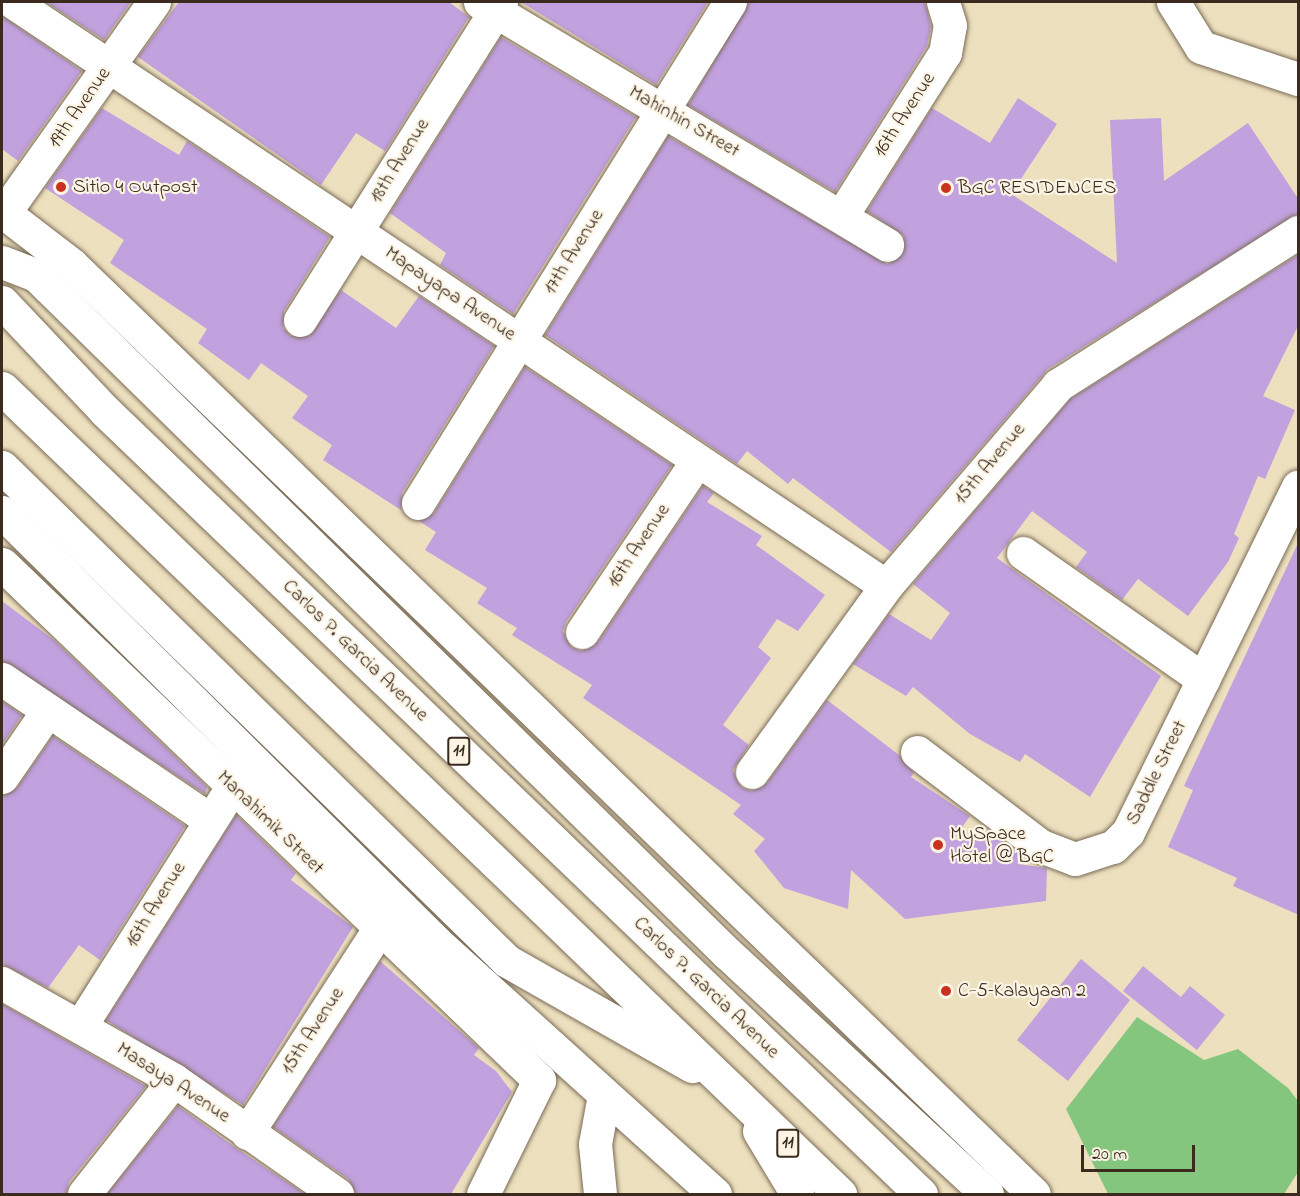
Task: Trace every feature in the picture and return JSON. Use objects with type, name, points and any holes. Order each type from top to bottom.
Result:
[{"type":"main road","name":"Mapayapa Avenue","points":[[13,2],[108,68],[357,230],[518,341],[886,586]]},
{"type":"main road","name":"19th Avenue","points":[[3,212],[154,2]]},
{"type":"main road","name":"17th Avenue","points":[[418,503],[730,2]]},
{"type":"main road","points":[[1173,2],[1201,47],[1299,79]]},
{"type":"main road","name":"Mahinhin Street","points":[[492,5],[842,215],[887,245]]},
{"type":"main road","name":"18th Avenue","points":[[300,320],[357,230],[492,5]]},
{"type":"main road","name":"16th Avenue","points":[[842,215],[945,53],[946,5]]},
{"type":"main road","points":[[3,212],[72,265],[1034,1194]]},
{"type":"main road","name":"15th Avenue","points":[[752,772],[886,586],[1058,385],[1299,232]]},
{"type":"main road","points":[[2,262],[36,275],[729,954],[977,1185],[997,1194]]},
{"type":"main road","name":"Carlos P. Garcia Avenue","points":[[2,302],[105,411],[921,1194]]},
{"type":"main road","name":"11","points":[[2,388],[840,1194]]},
{"type":"main road","name":"16th Avenue","points":[[582,632],[697,460]]},
{"type":"main road","points":[[2,467],[507,961],[736,1092],[797,1194]]},
{"type":"main road","name":"Saddle Street","points":[[917,752],[1041,846],[1075,859],[1098,855],[1128,832],[1299,487]]},
{"type":"main road","points":[[2,512],[436,942],[715,1194]]},
{"type":"main road","points":[[1023,553],[1203,679]]},
{"type":"main road","name":"Manahimik Street","points":[[2,564],[379,929],[539,1080],[483,1194]]},
{"type":"main road","points":[[2,679],[210,820]]},
{"type":"main road","points":[[2,777],[48,710]]},
{"type":"main road","name":"16th Avenue","points":[[81,1025],[232,787]]},
{"type":"main road","name":"15th Avenue","points":[[247,1133],[379,929]]},
{"type":"main road","name":"Masaya Avenue","points":[[2,983],[81,1025],[174,1080],[247,1133],[293,1183],[337,1194]]},
{"type":"main road","points":[[84,1194],[174,1080]]},
{"type":"main road","points":[[600,1194],[595,1143],[604,1095]]},
{"type":"green space","points":[[1137,1017],[1204,1060],[1238,1049],[1288,1088],[1298,1101],[1298,1172],[1284,1194],[1108,1194],[1066,1109]]},
{"type":"building","points":[[46,2],[131,2],[104,40]]},
{"type":"building","points":[[179,2],[449,2],[469,17],[385,151],[356,133],[321,185],[138,57]]},
{"type":"building","points":[[521,2],[708,2],[656,85]]},
{"type":"building","points":[[749,2],[925,2],[931,26],[927,46],[835,192],[688,105]]},
{"type":"building","points":[[2,16],[82,71],[18,161],[2,149]]},
{"type":"building","points":[[501,37],[636,117],[513,314],[440,265],[446,253],[390,213]]},
{"type":"building","points":[[1018,98],[1057,124],[1011,194],[1117,263],[1110,120],[1161,118],[1164,181],[1248,123],[1299,200],[1299,213],[1048,369],[891,552],[793,478],[788,484],[747,451],[737,464],[545,335],[668,136],[887,264],[903,254],[904,236],[867,211],[932,108],[990,143]]},
{"type":"building","points":[[102,108],[179,155],[187,141],[330,237],[284,311],[283,328],[291,336],[309,336],[341,290],[396,328],[419,296],[494,346],[402,493],[401,510],[323,460],[332,445],[292,418],[308,396],[261,363],[249,380],[198,343],[207,329],[110,263],[124,240],[45,188]]},
{"type":"building","points":[[1299,254],[1299,324],[1263,396],[1295,410],[1265,479],[1258,476],[1234,534],[1239,538],[1228,562],[1188,616],[1138,579],[1122,600],[1076,567],[1087,552],[1032,511],[997,558],[1161,676],[1090,797],[1025,754],[1020,762],[970,734],[913,687],[906,696],[853,664],[889,614],[931,640],[950,613],[913,584],[1070,399]]},
{"type":"building","points":[[525,367],[672,465],[566,622],[563,631],[571,647],[581,651],[598,642],[703,486],[714,493],[707,502],[762,536],[756,545],[825,595],[798,631],[777,619],[758,647],[771,658],[723,725],[749,745],[733,770],[741,787],[751,791],[767,783],[827,700],[899,755],[914,773],[911,777],[970,816],[953,840],[1002,840],[1017,851],[1018,864],[1047,868],[1046,901],[905,919],[851,870],[848,909],[784,888],[754,851],[765,839],[733,814],[741,805],[583,698],[592,685],[512,635],[517,628],[477,603],[487,588],[425,550],[436,532],[419,521],[434,513]]},
{"type":"building","points":[[1299,541],[1299,915],[1233,886],[1237,878],[1168,847],[1193,790],[1184,786]]},
{"type":"building","points":[[2,601],[54,640],[207,787],[205,794],[2,661]]},
{"type":"building","points":[[2,701],[22,715],[2,745]]},
{"type":"building","points":[[53,736],[185,826],[100,960],[79,945],[48,988],[2,964],[2,796],[17,788]]},
{"type":"building","points":[[236,815],[296,873],[291,880],[353,927],[243,1105],[106,1020]]},
{"type":"building","points":[[1081,959],[1130,1000],[1068,1081],[1017,1040]]},
{"type":"building","points":[[380,961],[479,1048],[474,1055],[496,1071],[512,1092],[451,1194],[356,1194],[348,1179],[273,1127]]},
{"type":"building","points":[[1143,966],[1181,997],[1190,986],[1225,1015],[1197,1050],[1123,991]]},
{"type":"building","points":[[2,1004],[146,1086],[69,1182],[66,1194],[2,1194]]},
{"type":"building","points":[[178,1106],[236,1148],[305,1194],[107,1194]]},
{"type":"place","name":"Sitio 4 Outpost","points":[[61,187]]},
{"type":"place","name":"BGC RESIDENCES","points":[[946,188]]},
{"type":"place","name":"MySpace Hotel @ BGC","points":[[938,845]]},
{"type":"place","name":"C-5–Kalayaan 2","points":[[946,991]]}]
